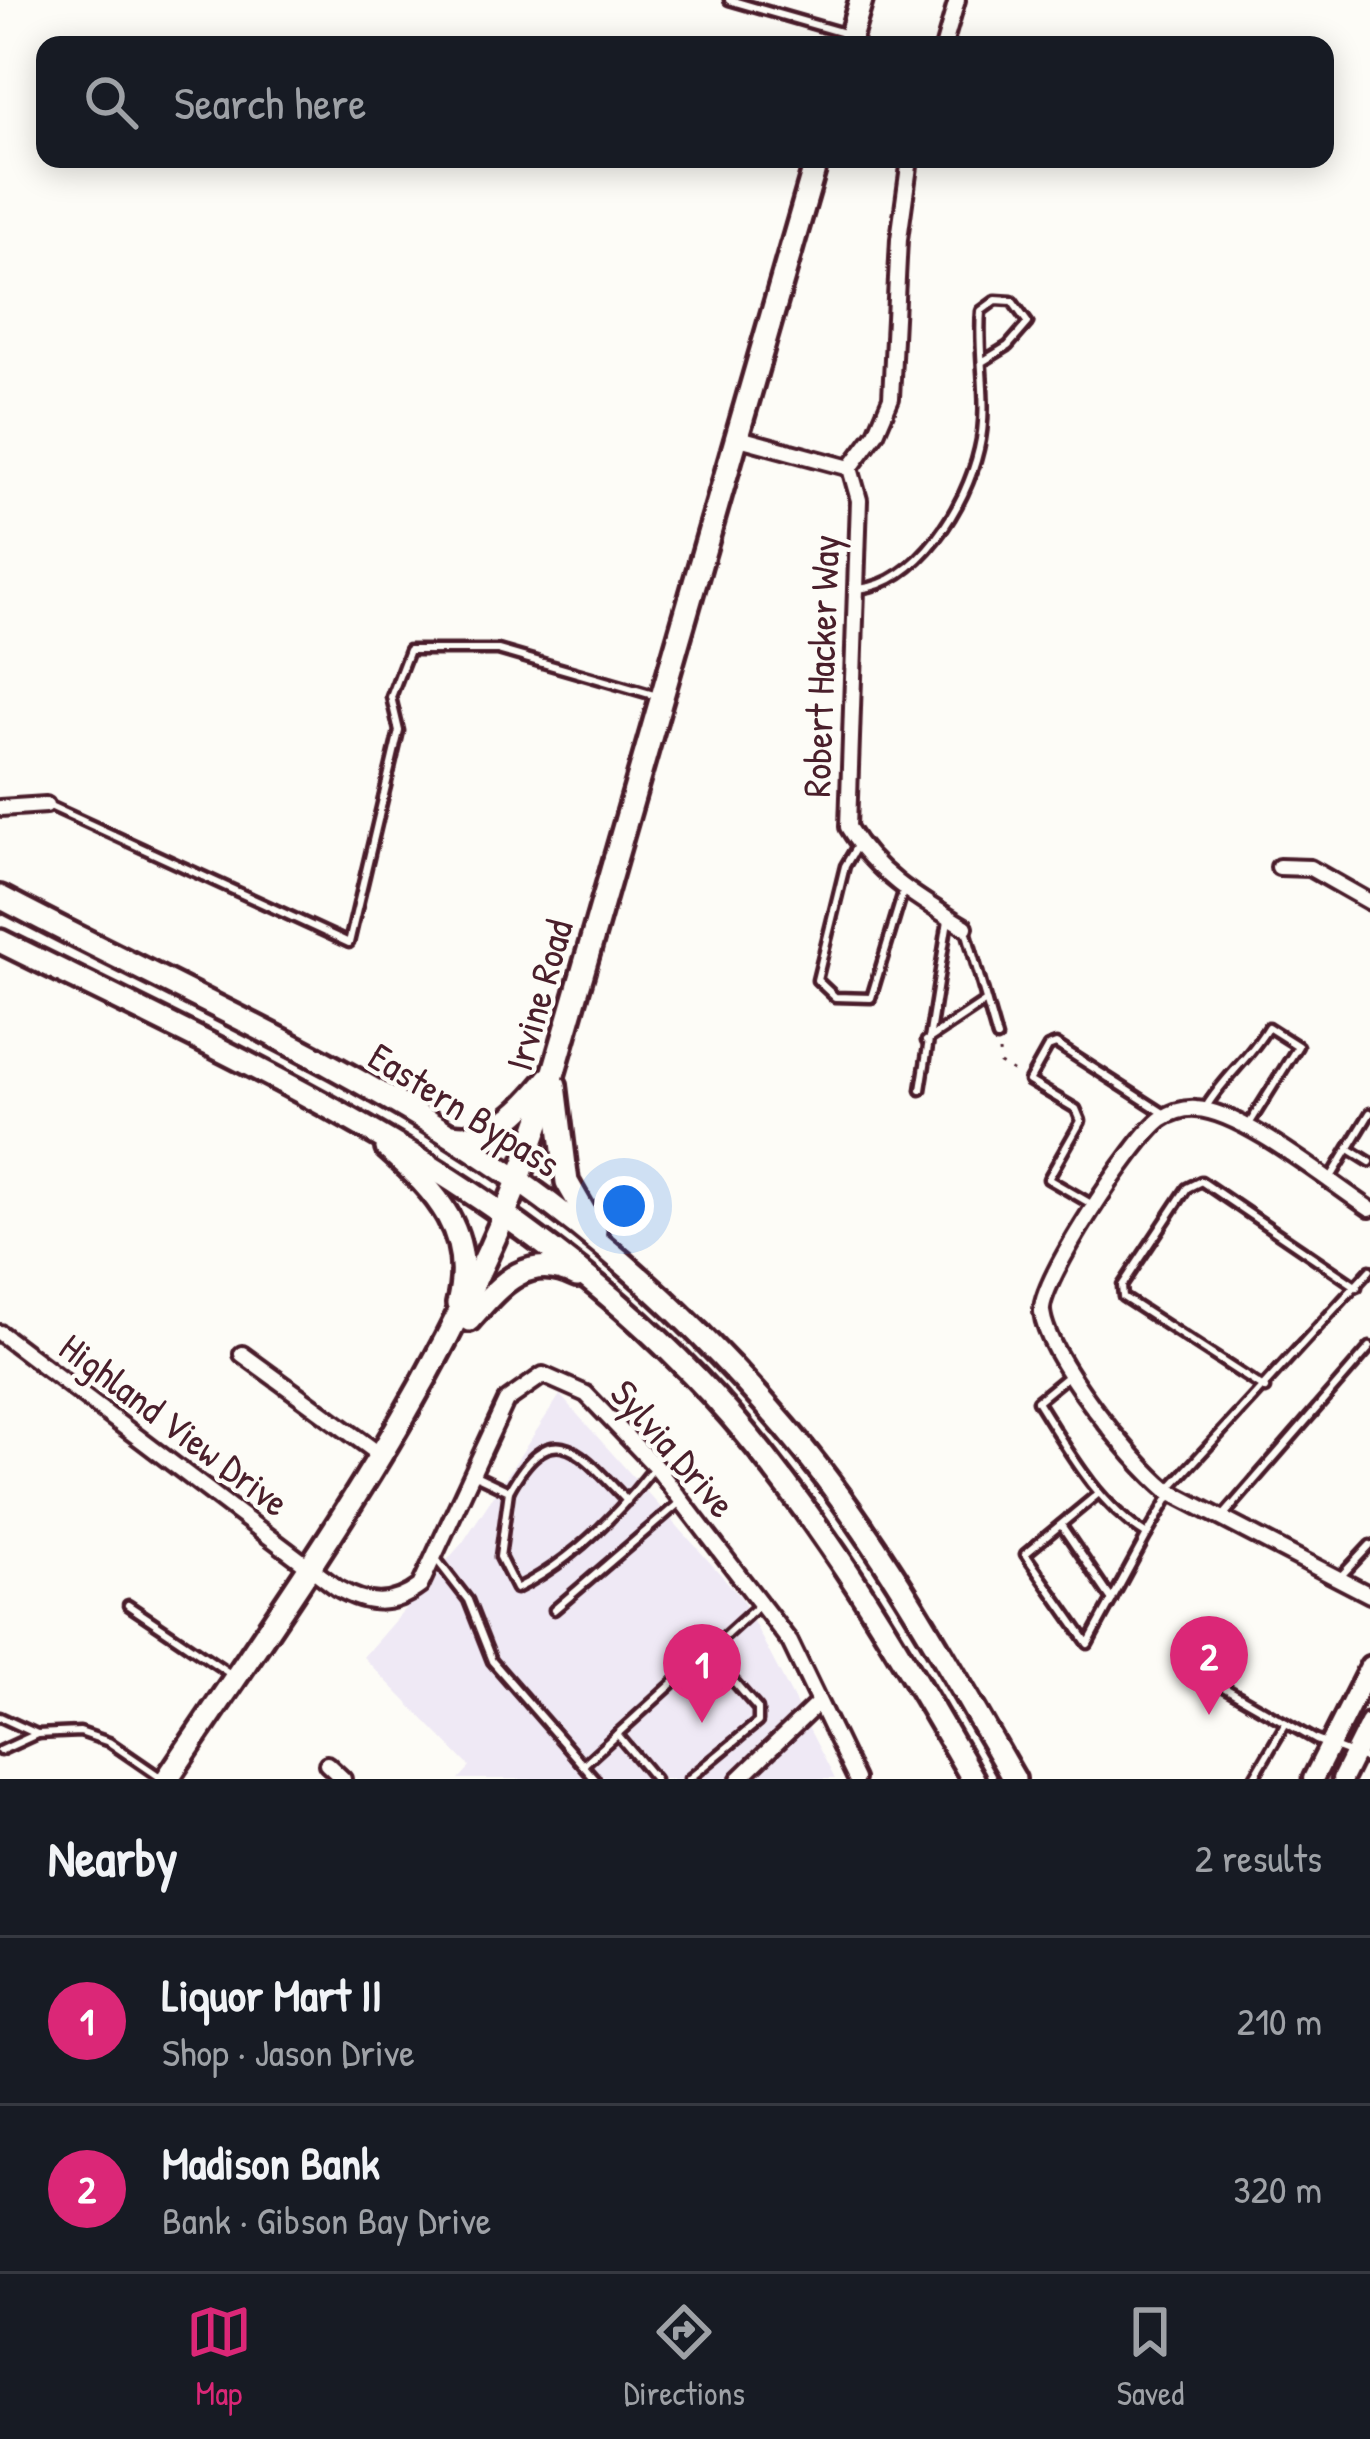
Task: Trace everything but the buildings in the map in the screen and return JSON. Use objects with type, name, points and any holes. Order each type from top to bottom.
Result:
[{"type":"main road","points":[[851,36],[861,0]]},
{"type":"main road","name":"Irvine Road","points":[[165,1779],[383,1457],[448,1343],[507,1214],[554,1073],[814,168]]},
{"type":"main road","name":"Eastern Bypass","points":[[0,897],[447,1134],[519,1181],[613,1256],[712,1348],[820,1471],[899,1583],[1014,1779]]},
{"type":"main road","name":"Eastern Bypass","points":[[0,941],[350,1116],[507,1214],[602,1289],[717,1401],[802,1504],[890,1635],[973,1779]]},
{"type":"main road","points":[[447,1134],[483,1134],[499,1127],[554,1073]]},
{"type":"main road","points":[[554,1073],[567,1182],[613,1256]]},
{"type":"main road","points":[[350,1116],[427,1184],[452,1219],[464,1276],[448,1343]]},
{"type":"main road","points":[[448,1343],[518,1271],[549,1267],[602,1289]]},
{"type":"street","points":[[947,36],[958,0]]},
{"type":"street","points":[[739,437],[850,468],[876,434],[891,398],[899,239],[909,168]]},
{"type":"street","name":"Robert Hacker Way","points":[[850,468],[859,500],[848,827],[858,844],[903,889],[965,927]]},
{"type":"street","points":[[0,808],[46,805]]},
{"type":"street","points":[[1279,867],[1310,868],[1370,902]]},
{"type":"street","points":[[1367,1200],[1328,1182],[1246,1129],[1204,1111],[1168,1116],[1138,1144],[1042,1300],[1048,1331],[1124,1449],[1170,1491],[1370,1595]]},
{"type":"street","name":"Highland View Drive","points":[[0,1333],[310,1568]]},
{"type":"street","points":[[242,1354],[383,1457]]},
{"type":"street","name":"Sylvia Drive","points":[[310,1568],[357,1600],[378,1604],[404,1598],[420,1586],[506,1402],[543,1376],[586,1394],[655,1466],[790,1642],[856,1779]]},
{"type":"street","points":[[1313,1779],[1370,1666]]},
{"type":"street","points":[[739,1779],[817,1704]]},
{"type":"street","points":[[1342,1779],[1361,1759],[1370,1723]]},
{"type":"street","points":[[327,1764],[343,1779]]},
{"type":"lane","points":[[729,0],[838,36]]},
{"type":"lane","points":[[855,589],[892,582],[915,563],[964,492],[980,448],[981,310],[996,300],[1012,302],[1028,323],[1009,346],[982,362]]},
{"type":"lane","points":[[46,805],[349,943],[400,731],[391,697],[409,650],[498,650],[660,697]]},
{"type":"lane","points":[[858,844],[845,866],[817,980],[835,997],[871,998],[879,985],[903,889]]},
{"type":"lane","points":[[920,1090],[949,917]]},
{"type":"lane","points":[[965,927],[997,1038]]},
{"type":"lane","points":[[926,1041],[986,1001]]},
{"type":"lane","points":[[1204,1111],[1223,1078],[1246,1063],[1268,1028],[1298,1046],[1246,1129]]},
{"type":"lane","points":[[1097,1208],[1048,1179],[1081,1121],[1080,1114],[1029,1082],[1048,1047],[1056,1044],[1168,1116]]},
{"type":"lane","points":[[1328,1182],[1370,1113]]},
{"type":"lane","points":[[1349,1149],[1370,1162]]},
{"type":"lane","points":[[1265,1389],[1123,1298],[1122,1286],[1187,1188],[1201,1181],[1357,1287]]},
{"type":"lane","points":[[1100,1493],[1025,1554],[1088,1644],[1170,1491],[1370,1270]]},
{"type":"lane","points":[[1222,1517],[1370,1347]]},
{"type":"lane","points":[[1072,1371],[1037,1401],[1100,1493],[1128,1523],[1148,1535]]},
{"type":"lane","points":[[627,1501],[579,1450],[545,1447],[530,1457],[509,1491],[500,1558],[516,1589],[546,1574],[627,1501],[655,1466]]},
{"type":"lane","points":[[473,1474],[509,1491]]},
{"type":"lane","points":[[554,1610],[682,1501]]},
{"type":"lane","points":[[1061,1525],[1112,1600]]},
{"type":"lane","points":[[1339,1579],[1370,1545]]},
{"type":"lane","points":[[435,1557],[468,1600],[492,1661],[595,1779]]},
{"type":"lane","points":[[583,1765],[760,1604]]},
{"type":"lane","points":[[128,1605],[235,1677]]},
{"type":"lane","points":[[689,1779],[758,1722],[758,1709],[708,1652]]},
{"type":"lane","points":[[1181,1663],[1361,1759]]},
{"type":"lane","points":[[0,1717],[37,1734]]},
{"type":"lane","points":[[1253,1779],[1286,1723]]},
{"type":"lane","points":[[0,1750],[37,1734],[80,1732],[109,1742],[165,1779]]},
{"type":"lane","points":[[617,1734],[655,1779]]},
{"type":"path","points":[[997,1038],[1000,1064],[1029,1082]]},
{"type":"shaded area","points":[[560,1395],[740,1596],[835,1779],[459,1779],[470,1767],[363,1657],[463,1542]]},
{"type":"place","name":"Madison Bank","points":[[1209,1715]]},
{"type":"place","name":"Liquor Mart II","points":[[702,1723]]}]
